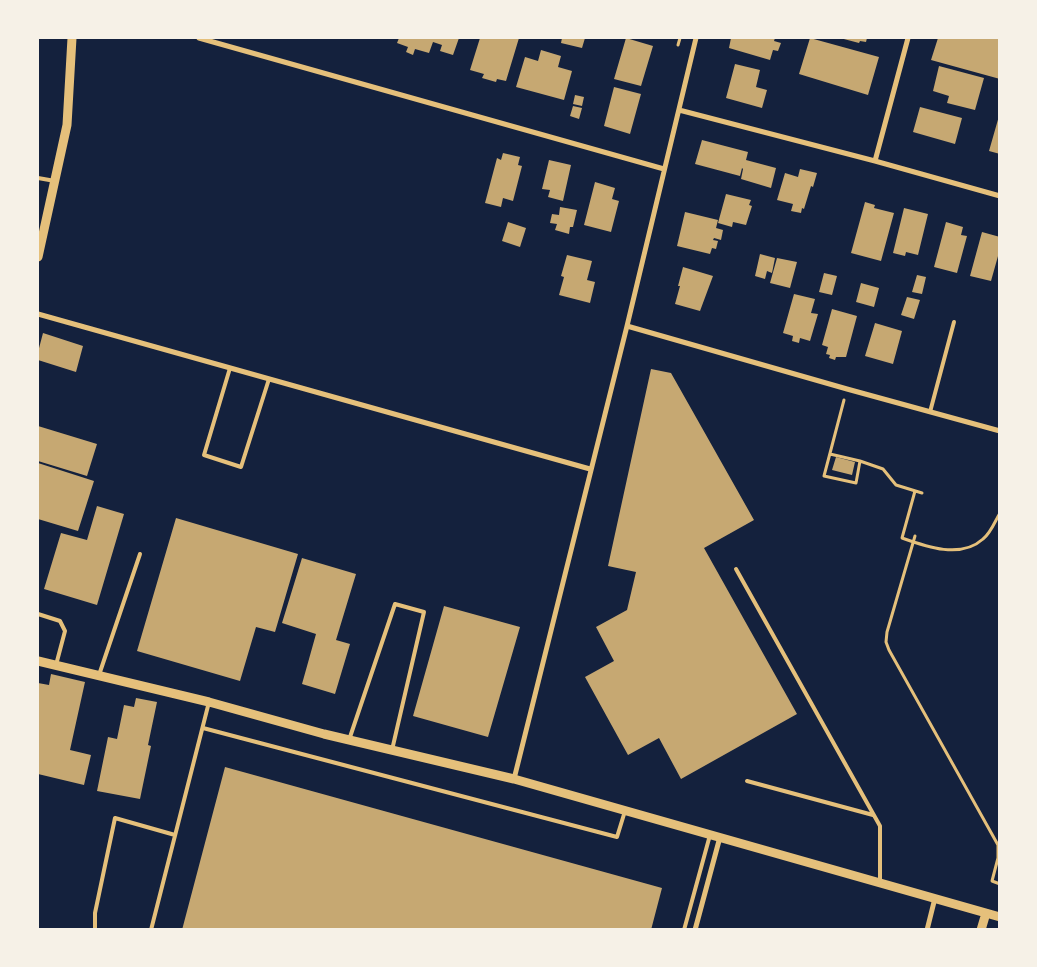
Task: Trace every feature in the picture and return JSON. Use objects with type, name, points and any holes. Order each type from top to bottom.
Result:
[{"type":"street","points":[[38,257],[41,227],[67,125],[72,38]]},
{"type":"street","points":[[199,38],[664,169]]},
{"type":"street","points":[[514,779],[627,326],[696,38]]},
{"type":"street","points":[[876,161],[908,38]]},
{"type":"street","points":[[679,110],[876,161],[1000,196]]},
{"type":"street","points":[[38,314],[590,469]]},
{"type":"street","points":[[627,326],[1000,431]]},
{"type":"street","points":[[38,660],[209,702],[349,740],[514,779],[1000,917]]},
{"type":"street","points":[[695,930],[720,837]]},
{"type":"street","points":[[927,930],[936,898]]},
{"type":"street","points":[[981,930],[986,913]]},
{"type":"lane","points":[[38,178],[54,181]]},
{"type":"lane","points":[[930,412],[954,322]]},
{"type":"lane","points":[[230,368],[204,456],[241,467],[269,379]]},
{"type":"lane","points":[[99,675],[140,554]]},
{"type":"lane","points":[[736,568],[880,826],[880,883]]},
{"type":"lane","points":[[349,740],[395,604],[424,612],[392,750]]},
{"type":"lane","points":[[38,614],[60,621],[65,631],[56,665]]},
{"type":"lane","points":[[151,930],[209,702]]},
{"type":"lane","points":[[203,728],[617,837],[625,811]]},
{"type":"lane","points":[[747,781],[874,815]]},
{"type":"lane","points":[[94,930],[97,904],[115,818],[175,836]]},
{"type":"lane","points":[[684,930],[710,834]]},
{"type":"path","points":[[678,45],[680,38]]},
{"type":"path","points":[[847,389],[824,476],[856,483],[860,461]]},
{"type":"path","points":[[830,454],[878,466],[883,469],[896,485],[922,493]]},
{"type":"path","points":[[915,491],[902,538],[913,542],[952,551],[970,547],[983,540],[1000,513]]},
{"type":"path","points":[[915,536],[888,626],[886,642],[998,845],[998,858],[992,882],[1000,884]]},
{"type":"building","points":[[399,38],[459,38],[453,55],[440,51],[442,45],[433,42],[429,53],[415,49],[413,55],[406,52],[408,47],[397,43]]},
{"type":"building","points":[[480,38],[519,38],[506,81],[497,79],[496,82],[482,78],[484,74],[470,70]]},
{"type":"building","points":[[562,38],[585,38],[582,48],[561,43]]},
{"type":"building","points":[[626,38],[653,46],[641,86],[614,79]]},
{"type":"building","points":[[731,38],[775,38],[774,41],[781,43],[778,51],[773,50],[770,60],[729,48]]},
{"type":"building","points":[[810,38],[879,57],[868,95],[799,74]]},
{"type":"building","points":[[840,38],[867,38],[866,42],[860,41],[859,43]]},
{"type":"building","points":[[938,38],[1000,38],[1000,79],[931,60]]},
{"type":"building","points":[[541,50],[561,56],[558,67],[572,71],[564,100],[516,87],[525,57],[538,61]]},
{"type":"building","points":[[735,64],[760,70],[756,87],[767,90],[762,108],[726,98]]},
{"type":"building","points":[[939,66],[984,78],[975,110],[947,103],[949,96],[933,91]]},
{"type":"building","points":[[614,87],[641,94],[630,134],[604,126]]},
{"type":"building","points":[[575,95],[584,97],[582,106],[573,104]]},
{"type":"building","points":[[573,106],[582,108],[579,119],[570,116]]},
{"type":"building","points":[[920,107],[962,118],[955,144],[913,132]]},
{"type":"building","points":[[1000,116],[1000,154],[989,151]]},
{"type":"building","points":[[702,140],[748,152],[746,160],[776,168],[771,188],[741,179],[742,168],[740,176],[695,164]]},
{"type":"building","points":[[503,153],[520,157],[518,165],[522,166],[513,201],[503,198],[501,207],[485,203],[497,158],[501,160]]},
{"type":"building","points":[[549,160],[571,165],[563,201],[548,197],[550,190],[542,189]]},
{"type":"building","points":[[800,169],[817,173],[801,213],[791,211],[793,204],[777,200],[785,173],[798,177]]},
{"type":"building","points":[[595,182],[615,188],[612,199],[619,201],[611,232],[584,225]]},
{"type":"building","points":[[726,194],[751,200],[749,205],[752,206],[746,225],[733,222],[732,227],[718,223]]},
{"type":"building","points":[[865,202],[875,205],[874,208],[894,213],[881,261],[851,253]]},
{"type":"building","points":[[560,207],[577,210],[573,227],[570,227],[569,234],[555,230],[557,224],[550,223],[552,214],[559,215]]},
{"type":"building","points":[[904,208],[928,214],[918,255],[906,252],[905,256],[893,253]]},
{"type":"building","points":[[685,212],[718,220],[716,228],[723,230],[721,240],[714,238],[713,240],[718,241],[716,249],[712,248],[710,254],[677,246]]},
{"type":"building","points":[[508,222],[526,228],[520,247],[502,241]]},
{"type":"building","points":[[946,222],[963,227],[961,235],[967,236],[957,273],[934,267]]},
{"type":"building","points":[[982,232],[1000,237],[1000,249],[991,281],[970,276]]},
{"type":"building","points":[[760,254],[775,258],[772,273],[767,271],[765,279],[755,276]]},
{"type":"building","points":[[567,255],[592,261],[587,280],[595,282],[590,303],[559,295],[564,277],[561,276]]},
{"type":"building","points":[[777,258],[797,262],[790,288],[770,283]]},
{"type":"building","points":[[683,267],[713,276],[700,311],[675,304]]},
{"type":"building","points":[[824,273],[837,276],[832,295],[819,292]]},
{"type":"building","points":[[917,275],[926,277],[922,294],[912,292]]},
{"type":"building","points":[[861,283],[879,288],[874,307],[856,302]]},
{"type":"building","points":[[794,294],[815,299],[811,313],[818,314],[810,341],[800,338],[799,343],[792,341],[793,336],[783,333]]},
{"type":"building","points":[[907,297],[920,300],[914,319],[901,315]]},
{"type":"building","points":[[832,309],[857,316],[846,357],[836,357],[835,360],[829,358],[830,355],[826,354],[828,347],[822,345]]},
{"type":"building","points":[[875,323],[902,331],[893,364],[865,356]]},
{"type":"building","points":[[43,333],[83,346],[76,372],[38,360]]},
{"type":"building","points":[[651,369],[671,373],[754,520],[704,548],[797,714],[681,779],[659,738],[628,755],[585,677],[614,661],[596,627],[627,610],[636,572],[608,566]]},
{"type":"building","points":[[38,426],[97,444],[87,476],[38,461]]},
{"type":"building","points":[[836,457],[855,462],[852,475],[832,470]]},
{"type":"building","points":[[38,463],[94,481],[78,531],[38,519]]},
{"type":"building","points":[[97,506],[124,514],[97,605],[44,589],[61,533],[87,540]]},
{"type":"building","points":[[176,518],[298,554],[275,632],[256,627],[240,681],[137,651]]},
{"type":"building","points":[[302,558],[356,574],[336,640],[350,644],[335,694],[302,684],[316,634],[282,623]]},
{"type":"building","points":[[444,606],[520,627],[488,737],[413,716]]},
{"type":"building","points":[[51,674],[85,682],[70,750],[91,755],[84,785],[38,774],[38,683],[49,685]]},
{"type":"building","points":[[136,698],[157,702],[148,745],[151,746],[140,799],[97,791],[108,737],[117,739],[124,705],[134,707]]},
{"type":"building","points":[[225,767],[662,888],[651,930],[182,930]]}]
